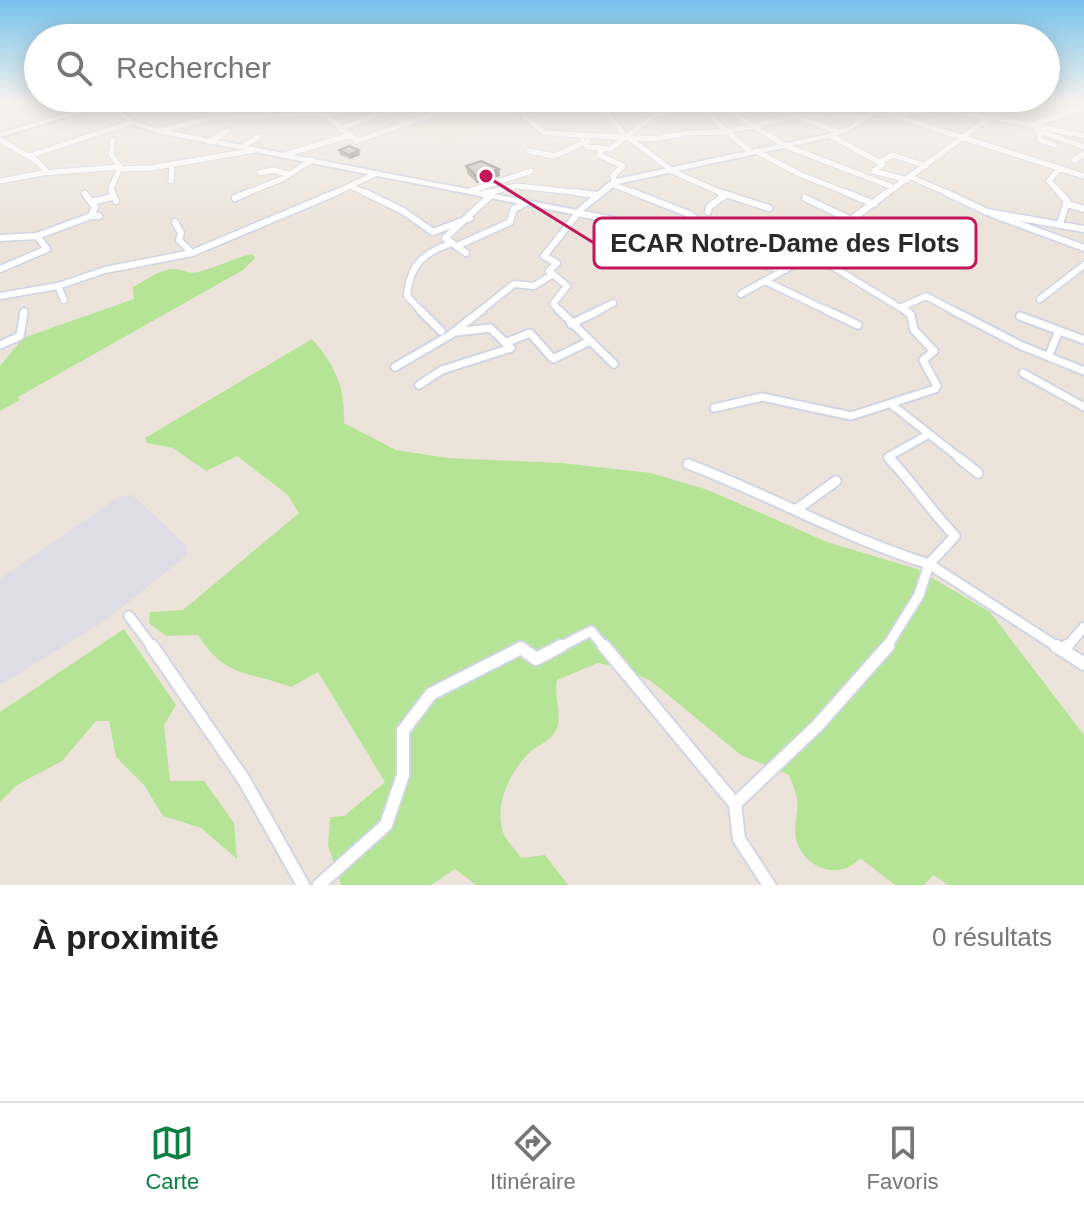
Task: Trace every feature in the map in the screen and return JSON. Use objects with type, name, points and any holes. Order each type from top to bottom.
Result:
[{"type":"street","points":[[7,142],[46,171],[42,173]]},
{"type":"street","points":[[29,156],[71,142]]},
{"type":"street","points":[[113,142],[111,154],[120,168]]},
{"type":"street","points":[[211,142],[527,202],[803,258],[838,268],[902,307],[911,315],[914,330],[934,351],[923,360],[937,386],[851,416],[762,397],[714,408]]},
{"type":"street","points":[[242,147],[250,142]]},
{"type":"street","points":[[284,155],[327,142]]},
{"type":"street","points":[[529,151],[554,156],[582,142]]},
{"type":"street","points":[[584,142],[601,151],[623,150]]},
{"type":"street","points":[[616,149],[622,142]]},
{"type":"street","points":[[635,142],[668,169],[725,195],[769,208]]},
{"type":"street","points":[[630,150],[650,142]]},
{"type":"street","points":[[740,142],[799,174],[874,204]]},
{"type":"street","points":[[779,142],[895,188]]},
{"type":"street","points":[[614,364],[553,304],[567,286],[549,271],[557,263],[544,256],[578,213],[613,183],[801,142]]},
{"type":"street","points":[[848,142],[883,164],[874,171],[909,178],[987,212],[1084,248]]},
{"type":"street","points":[[741,294],[803,258],[958,142]]},
{"type":"street","points":[[973,142],[1084,176]]},
{"type":"street","points":[[1047,142],[1055,145]]},
{"type":"street","points":[[0,181],[42,173],[172,164],[256,150]]},
{"type":"street","points":[[601,151],[599,155],[623,166],[613,176],[613,183]]},
{"type":"street","points":[[1074,160],[1084,154]]},
{"type":"street","points":[[879,162],[893,155],[926,166]]},
{"type":"street","points":[[235,198],[312,160]]},
{"type":"street","points":[[171,181],[172,164]]},
{"type":"street","points":[[91,202],[114,199],[111,189],[120,168]]},
{"type":"street","points":[[1060,168],[1049,181],[1067,204],[1084,209]]},
{"type":"street","points":[[260,173],[273,170],[288,174]]},
{"type":"street","points":[[470,191],[531,171]]},
{"type":"street","points":[[0,296],[58,286],[105,270],[192,253],[377,173]]},
{"type":"street","points":[[613,183],[695,216],[710,230]]},
{"type":"street","points":[[350,186],[403,211],[433,232],[470,218]]},
{"type":"street","points":[[466,253],[445,237],[470,218],[487,194],[517,186],[596,195]]},
{"type":"street","points":[[85,194],[95,207],[91,216]]},
{"type":"street","points":[[708,212],[709,207],[725,195]]},
{"type":"street","points":[[805,198],[851,220]]},
{"type":"street","points":[[441,331],[407,296],[408,272],[425,253],[454,245],[510,222],[514,209],[527,202]]},
{"type":"street","points":[[1060,224],[1067,204]]},
{"type":"street","points":[[987,212],[1084,229]]},
{"type":"street","points":[[0,238],[37,236],[91,216],[99,216]]},
{"type":"street","points":[[616,245],[624,239],[610,233],[619,221]]},
{"type":"street","points":[[175,222],[181,233],[179,240],[192,253]]},
{"type":"street","points":[[706,238],[710,230],[717,226]]},
{"type":"street","points":[[0,269],[47,249],[37,236]]},
{"type":"street","points":[[723,256],[785,270]]},
{"type":"street","points":[[1040,299],[1084,265]]},
{"type":"street","points":[[395,367],[454,332],[514,284],[534,286],[553,274]]},
{"type":"street","points":[[765,281],[858,325]]},
{"type":"street","points":[[58,286],[64,300]]},
{"type":"street","points":[[902,307],[926,296],[1022,346],[1084,371]]},
{"type":"street","points":[[571,324],[613,303]]},
{"type":"street","points":[[0,345],[20,336],[24,312]]},
{"type":"street","points":[[1020,316],[1058,333],[1084,340]]},
{"type":"street","points":[[419,385],[442,370],[511,348],[490,328],[454,332]]},
{"type":"street","points":[[505,343],[530,333],[553,359],[590,341]]},
{"type":"street","points":[[1049,355],[1058,333]]},
{"type":"street","points":[[1023,373],[1084,407]]},
{"type":"street","points":[[891,404],[978,473]]},
{"type":"street","points":[[769,885],[744,853],[733,830],[735,804],[821,723],[864,674],[925,585],[929,564],[955,536],[920,499],[907,477],[888,457],[929,434]]},
{"type":"street","points":[[688,464],[797,509],[870,546],[929,564],[1084,664]]},
{"type":"street","points":[[797,509],[836,481]]},
{"type":"street","points":[[129,616],[172,672],[231,762],[303,885]]},
{"type":"street","points":[[1064,650],[1084,627]]},
{"type":"street","points":[[319,885],[386,825],[403,775],[403,731],[431,694],[521,648],[536,659],[591,631],[735,804]]},
{"type":"shaded area","points":[[132,495],[187,546],[187,555],[106,620],[0,685],[0,579],[120,496]]},
{"type":"green space","points":[[252,254],[255,258],[243,270],[18,397],[20,400],[0,411],[0,366],[23,338],[134,299],[133,287],[163,271],[176,269],[195,273]]},
{"type":"green space","points":[[312,339],[327,359],[341,388],[344,423],[396,450],[448,458],[562,463],[651,473],[708,490],[827,542],[917,569],[990,612],[1084,735],[1084,885],[948,885],[933,875],[924,885],[895,885],[860,858],[843,869],[833,870],[814,864],[806,858],[796,839],[797,800],[789,775],[741,755],[651,681],[624,668],[598,663],[557,680],[557,728],[551,737],[529,753],[516,770],[502,800],[504,835],[521,858],[545,855],[568,885],[476,885],[455,869],[431,885],[341,885],[328,845],[330,817],[344,816],[385,782],[318,672],[291,687],[228,666],[208,649],[198,635],[166,636],[149,623],[150,612],[183,610],[299,513],[288,495],[237,456],[206,471],[173,448],[147,443],[145,438]]},
{"type":"green space","points":[[124,629],[176,705],[164,725],[170,781],[204,781],[234,823],[237,859],[201,828],[163,816],[144,785],[116,757],[109,721],[96,721],[62,761],[17,785],[0,802],[0,712]]},
{"type":"building","points":[[349,146],[359,150],[349,155],[339,150]]},
{"type":"building","points":[[481,161],[499,169],[476,176],[466,166]]},
{"type":"place","name":"ECAR Notre-Dame des Flots","points":[[486,176]]}]
